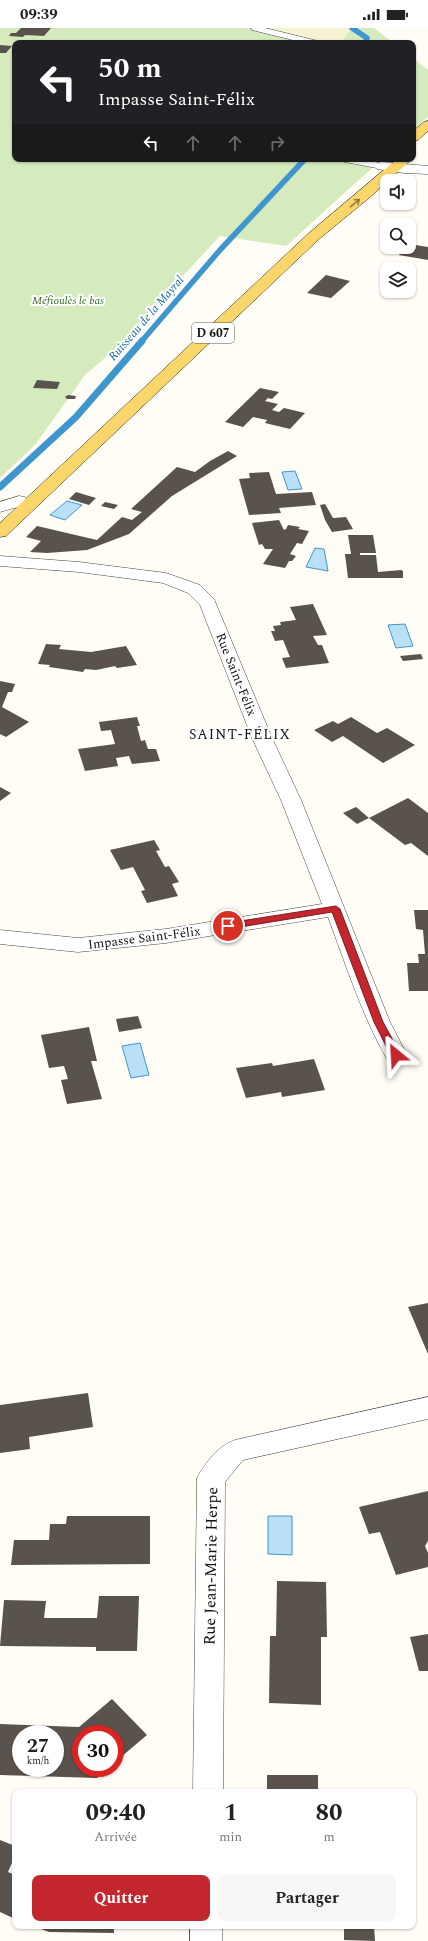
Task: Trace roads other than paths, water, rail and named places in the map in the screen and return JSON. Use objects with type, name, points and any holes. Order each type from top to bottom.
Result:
[{"type":"main road","points":[[416,142],[428,125]]},
{"type":"main road","points":[[416,143],[428,141]]},
{"type":"main road","name":"D 607","points":[[0,532],[314,236],[364,196],[389,164]]},
{"type":"main road","name":"D 607","points":[[0,517],[110,428]]},
{"type":"street","points":[[389,164],[428,170]]},
{"type":"street","points":[[0,506],[19,501]]},
{"type":"street","name":"Rue Saint-Félix","points":[[0,561],[79,567],[166,578],[194,589],[208,603],[259,730],[291,800],[336,909],[379,1022],[396,1055]]},
{"type":"street","name":"Impasse Saint-Félix","points":[[0,937],[78,945],[166,936],[336,909]]},
{"type":"street","name":"Rue Jean-Marie Herpe","points":[[208,1789],[211,1478],[235,1451],[428,1408]]},
{"type":"street","points":[[206,1929],[206,1941]]},
{"type":"lane","points":[[255,28],[303,40]]},
{"type":"lane","points":[[371,162],[389,164]]},
{"type":"water","points":[[295,471],[302,489],[288,490],[282,472]]},
{"type":"water","points":[[67,501],[82,505],[65,520],[50,515]]},
{"type":"water","points":[[315,548],[324,549],[328,571],[306,567]]},
{"type":"water","points":[[405,624],[413,646],[396,648],[388,625]]},
{"type":"water","points":[[140,1043],[149,1075],[131,1078],[122,1046]]},
{"type":"water","points":[[268,1516],[292,1516],[292,1555],[268,1554]]},
{"type":"waterway","name":"Ruisseau de la Mayral","points":[[352,28],[367,38],[366,40]]},
{"type":"waterway","name":"Ruisseau de la Mayral","points":[[141,342],[220,250],[302,162]]},
{"type":"waterway","name":"Ruisseau de la Mayral","points":[[0,487],[76,417],[142,341]]},
{"type":"district","name":"SAINT-FÉLIX","points":[[240,734]]},
{"type":"park label","name":"Méfioulès le bas","points":[[68,300]]}]
